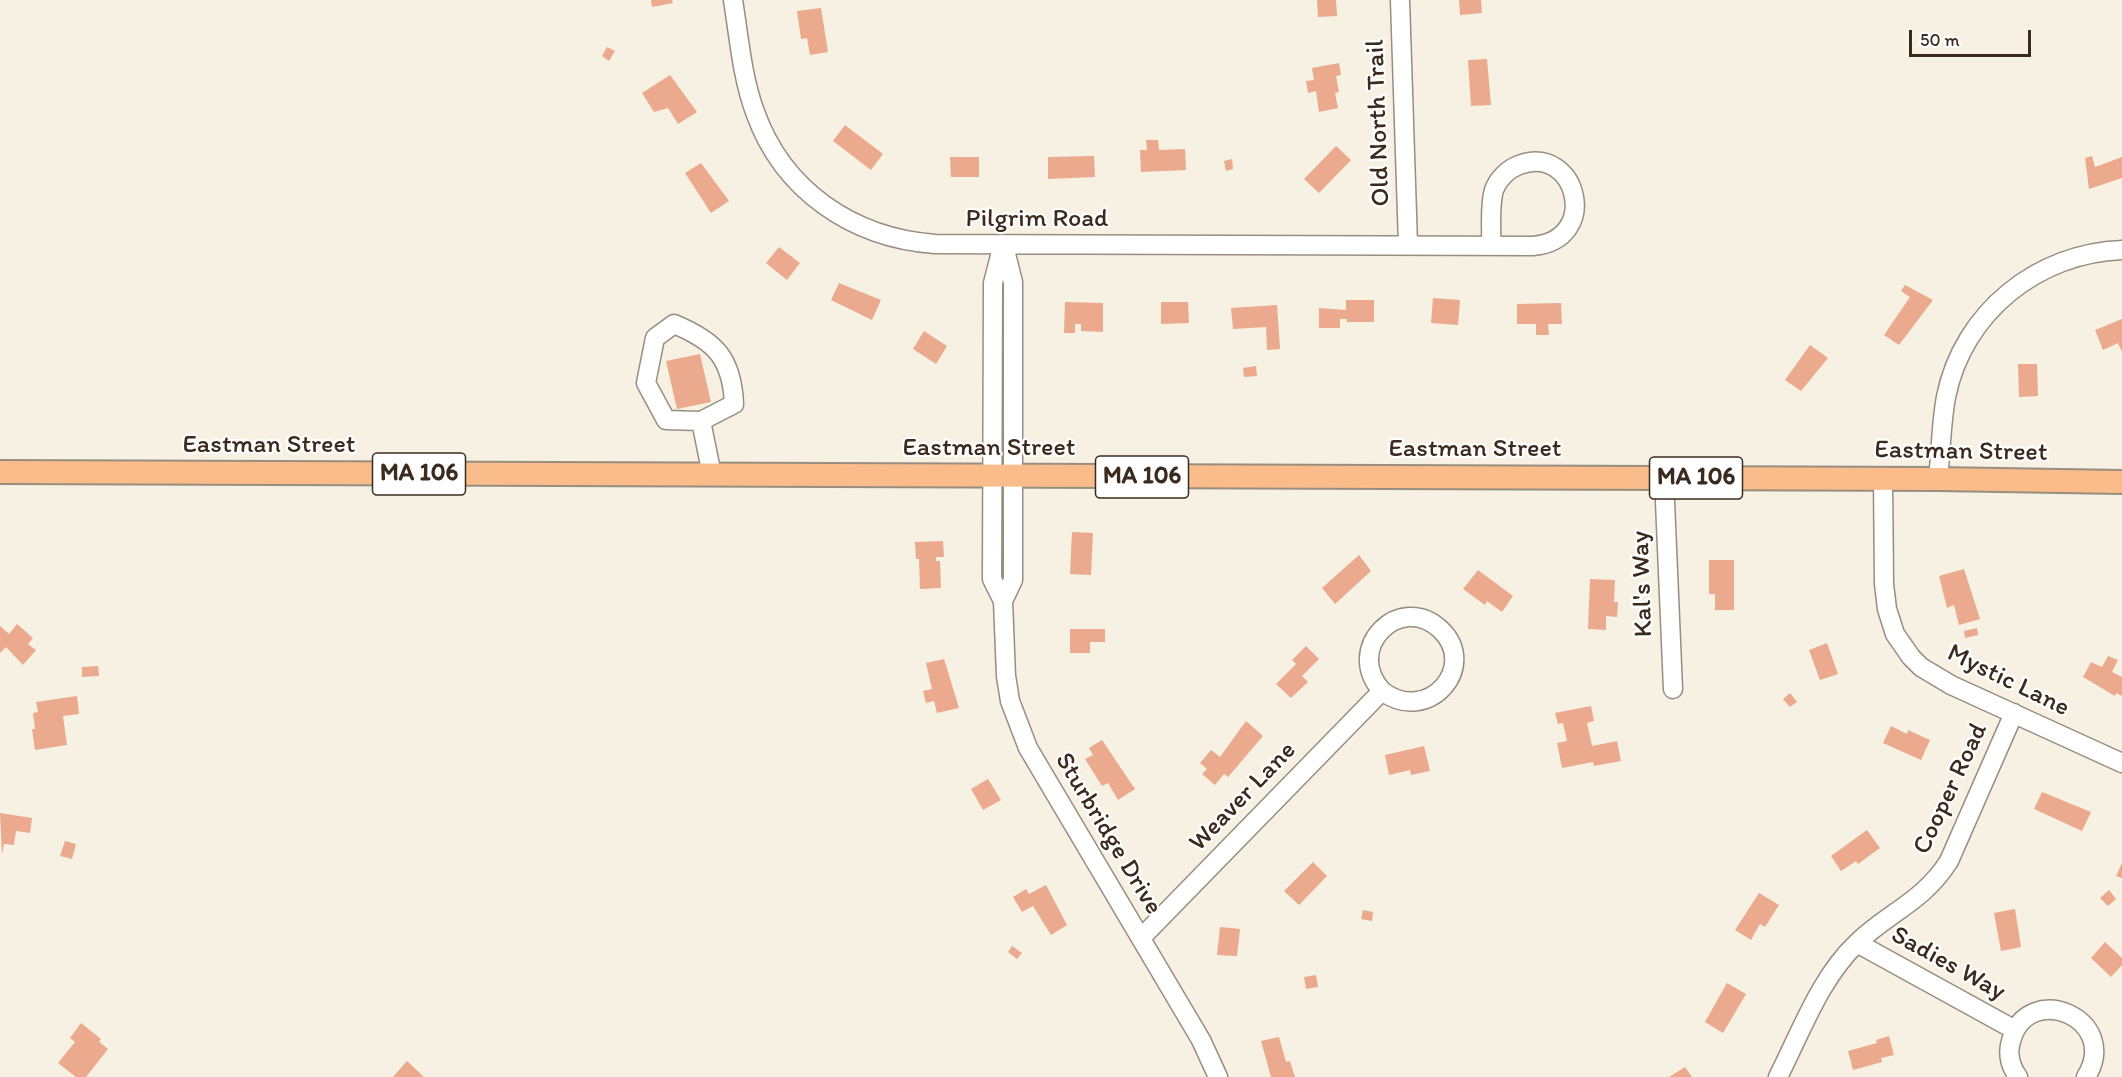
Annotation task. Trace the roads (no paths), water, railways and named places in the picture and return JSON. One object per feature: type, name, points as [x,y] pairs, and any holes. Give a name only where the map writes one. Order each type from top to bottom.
[{"type":"main road","name":"Eastman Street","points":[[0,472],[1938,479],[2122,482]]},
{"type":"street","name":"Pilgrim Road","points":[[733,0],[750,94],[757,118],[776,156],[808,194],[837,214],[884,236],[927,243],[1003,244],[1408,245],[1491,245],[1542,245],[1565,232],[1576,208],[1574,191],[1565,176],[1551,166],[1534,162],[1517,165],[1503,176],[1492,199],[1491,245]]},
{"type":"street","name":"Old North Trail","points":[[1400,0],[1408,245]]},
{"type":"street","name":"Sturbridge Drive","points":[[1003,244],[993,283],[1002,476],[992,579],[1003,601],[1006,676],[1019,727],[1028,748],[1201,1040],[1218,1077]]},
{"type":"street","points":[[1938,479],[1947,396],[1953,374],[1973,333],[1987,314],[2015,286],[2053,264],[2074,256],[2122,250]]},
{"type":"street","points":[[674,324],[697,334],[722,355],[733,379],[734,404],[701,420],[666,420],[646,383],[655,338],[674,324]]},
{"type":"street","points":[[701,420],[712,475]]},
{"type":"street","name":"Kal's Way","points":[[1665,478],[1673,689]]},
{"type":"street","name":"Mystic Lane","points":[[1883,479],[1884,584],[1887,609],[1895,634],[1911,657],[1927,671],[2122,763]]},
{"type":"street","points":[[1407,617],[1425,620],[1440,629],[1450,643],[1454,660],[1450,678],[1439,692],[1414,702],[1397,700],[1382,691],[1372,677],[1368,659],[1372,642],[1383,628],[1407,617]]},
{"type":"street","name":"Weaver Lane","points":[[1141,938],[1382,691]]},
{"type":"street","name":"Cooper Road","points":[[1778,1077],[1833,971],[1857,943],[1928,890],[1940,876],[1949,861],[2014,713]]},
{"type":"street","name":"Sadies Way","points":[[1857,943],[2015,1030]]},
{"type":"street","name":"Sadies Way","points":[[2018,1077],[2009,1055],[2015,1030],[2027,1018],[2042,1011],[2059,1010],[2075,1016],[2087,1028],[2094,1043],[2094,1060],[2086,1077]]}]
